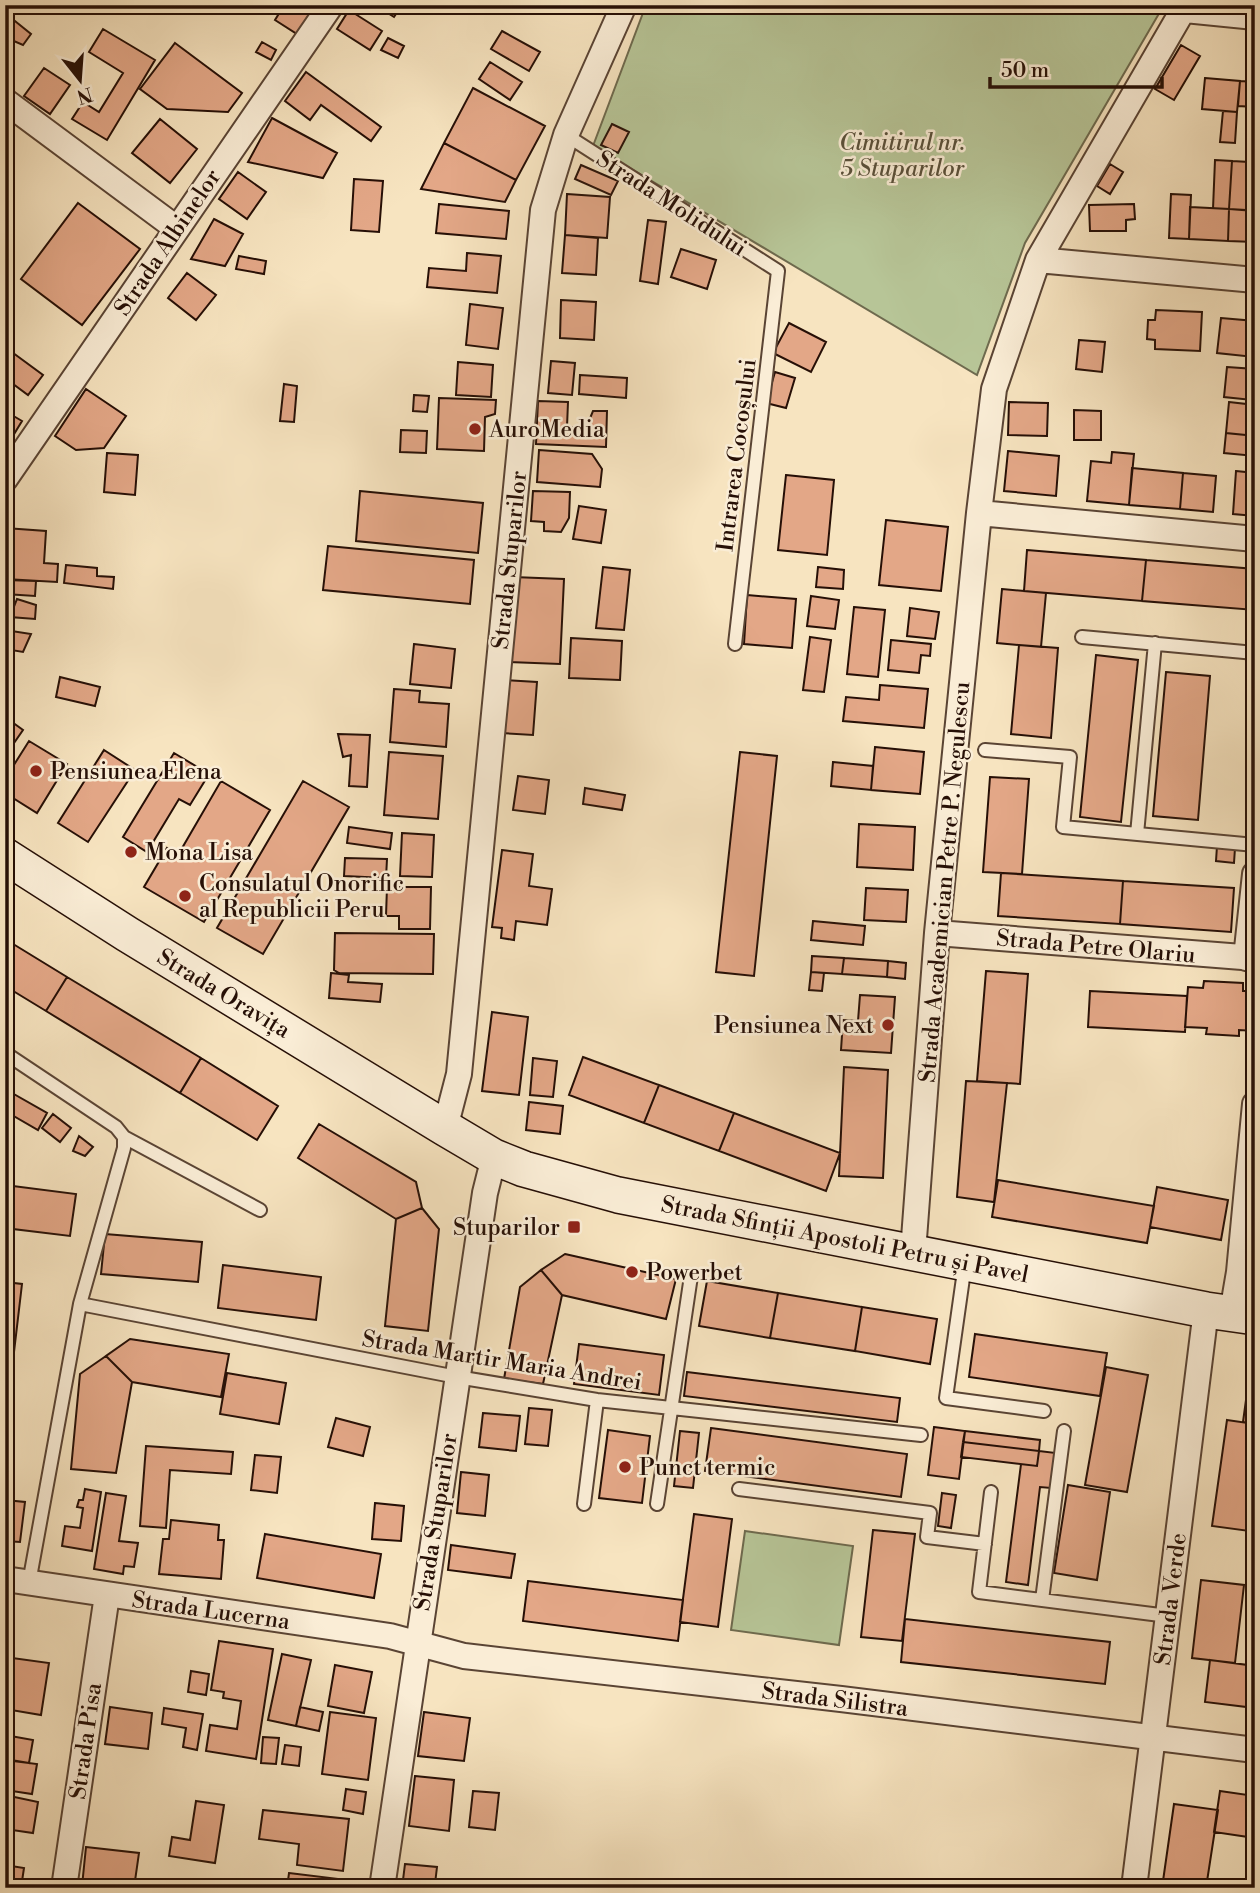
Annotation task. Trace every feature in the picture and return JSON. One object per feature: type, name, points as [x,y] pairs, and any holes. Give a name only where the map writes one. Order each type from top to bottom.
[{"type":"main road","name":"Strada Oravița","points":[[5,856],[127,934],[445,1128]]},
{"type":"main road","name":"Strada Sfinții Apostoli Petru și Pavel","points":[[445,1128],[494,1157],[547,1177],[618,1195],[1231,1313]]},
{"type":"street","name":"Strada Albinelor","points":[[5,479],[331,5]]},
{"type":"street","name":"Strada Stuparilor","points":[[445,1128],[458,1074],[543,210],[566,135],[624,5]]},
{"type":"street","points":[[1186,8],[1255,17]]},
{"type":"street","name":"Strada Academician Petre P. Negulescu","points":[[913,1252],[937,933],[994,389],[1038,260],[1186,8]]},
{"type":"street","points":[[5,101],[176,228]]},
{"type":"street","points":[[1038,260],[1255,280]]},
{"type":"street","points":[[979,513],[1255,540]]},
{"type":"street","points":[[1250,958],[1255,874]]},
{"type":"street","name":"Strada Petre Olariu","points":[[937,933],[1250,958]]},
{"type":"street","name":"Strada Verde","points":[[1135,1888],[1168,1616],[1239,1272],[1255,1104]]},
{"type":"street","name":"Strada Stuparilor","points":[[382,1888],[416,1644],[485,1193],[494,1157]]},
{"type":"street","name":"Strada Lucerna","points":[[17,1581],[390,1636],[416,1644]]},
{"type":"street","name":"Strada Pisa","points":[[64,1888],[107,1595]]},
{"type":"street","name":"Strada Silistra","points":[[416,1644],[464,1656],[1255,1750]]},
{"type":"lane","name":"Strada Molidului","points":[[566,135],[778,271]]},
{"type":"lane","name":"Intrarea Cocoșului","points":[[735,643],[778,271]]},
{"type":"lane","points":[[1082,636],[1255,653]]},
{"type":"lane","points":[[1137,834],[1155,643]]},
{"type":"lane","points":[[985,750],[1070,757],[1063,827],[1255,845]]},
{"type":"lane","points":[[5,1052],[116,1127],[124,1137],[260,1210]]},
{"type":"lane","points":[[17,1581],[80,1304],[124,1148],[124,1137]]},
{"type":"lane","points":[[965,1262],[946,1398],[1044,1411]]},
{"type":"lane","points":[[657,1504],[691,1276]]},
{"type":"lane","name":"Strada Martir Maria Andrei","points":[[80,1304],[457,1377],[597,1401],[921,1435]]},
{"type":"lane","points":[[584,1504],[597,1401]]},
{"type":"lane","points":[[1042,1600],[1064,1431]]},
{"type":"lane","points":[[739,1489],[930,1513],[927,1536],[985,1544]]},
{"type":"lane","points":[[991,1492],[979,1592],[1168,1616]]},
{"type":"green space","name":"Cimitirul nr. 5 Stuparilor","points":[[646,5],[1164,5],[1025,243],[977,375],[593,146]]},
{"type":"green space","points":[[745,1531],[853,1546],[839,1645],[731,1630]]},
{"type":"building","points":[[280,5],[315,5],[297,34],[275,20],[283,7]]},
{"type":"building","points":[[375,5],[402,5],[394,17]]},
{"type":"building","points":[[349,10],[382,31],[370,50],[337,29]]},
{"type":"building","points":[[5,13],[31,34],[23,45],[7,38],[5,41]]},
{"type":"building","points":[[103,29],[155,60],[107,140],[72,119],[83,102],[99,112],[123,73],[89,52]]},
{"type":"building","points":[[502,31],[540,52],[529,71],[491,49]]},
{"type":"building","points":[[388,38],[404,46],[398,58],[381,50]]},
{"type":"building","points":[[262,42],[276,50],[271,60],[256,52]]},
{"type":"building","points":[[175,43],[242,93],[228,112],[167,109],[140,89]]},
{"type":"building","points":[[1181,45],[1200,56],[1174,100],[1155,89]]},
{"type":"building","points":[[490,62],[522,82],[510,100],[479,79]]},
{"type":"building","points":[[44,68],[70,85],[50,114],[24,96]]},
{"type":"building","points":[[306,72],[381,127],[371,141],[321,105],[310,120],[285,101]]},
{"type":"building","points":[[1205,78],[1240,81],[1237,112],[1202,109]]},
{"type":"building","points":[[1240,81],[1255,82],[1255,107],[1238,106]]},
{"type":"building","points":[[473,88],[545,126],[516,180],[444,143]]},
{"type":"building","points":[[1223,111],[1237,112],[1235,143],[1220,142]]},
{"type":"building","points":[[272,118],[337,153],[323,178],[248,162]]},
{"type":"building","points":[[160,119],[197,149],[170,183],[132,153]]},
{"type":"building","points":[[612,124],[629,132],[618,153],[601,145]]},
{"type":"building","points":[[444,143],[516,180],[505,202],[421,189]]},
{"type":"building","points":[[1215,160],[1232,161],[1229,209],[1213,209]]},
{"type":"building","points":[[1232,161],[1249,162],[1246,210],[1229,209]]},
{"type":"building","points":[[1110,164],[1123,172],[1110,194],[1097,186]]},
{"type":"building","points":[[581,165],[618,181],[611,195],[575,179]]},
{"type":"building","points":[[238,172],[266,192],[247,219],[219,199]]},
{"type":"building","points":[[354,179],[383,181],[379,232],[351,230]]},
{"type":"building","points":[[567,194],[610,197],[607,238],[565,235]]},
{"type":"building","points":[[1171,194],[1191,195],[1189,239],[1169,238]]},
{"type":"building","points":[[78,203],[140,249],[82,325],[21,279]]},
{"type":"building","points":[[439,204],[509,211],[506,239],[436,233]]},
{"type":"building","points":[[1134,204],[1135,219],[1126,220],[1126,231],[1090,231],[1089,205]]},
{"type":"building","points":[[1190,207],[1229,209],[1228,241],[1189,239]]},
{"type":"building","points":[[1229,209],[1255,211],[1255,242],[1228,241]]},
{"type":"building","points":[[214,219],[243,234],[225,266],[191,259]]},
{"type":"building","points":[[648,220],[666,222],[658,284],[640,281]]},
{"type":"building","points":[[565,235],[598,238],[596,275],[562,273]]},
{"type":"building","points":[[681,249],[716,260],[707,289],[671,277]]},
{"type":"building","points":[[467,253],[501,256],[497,293],[427,287],[429,268],[466,271]]},
{"type":"building","points":[[239,256],[266,261],[264,274],[236,269]]},
{"type":"building","points":[[187,273],[216,295],[196,320],[168,298]]},
{"type":"building","points":[[561,300],[596,302],[594,340],[560,338]]},
{"type":"building","points":[[470,304],[503,308],[498,349],[466,345]]},
{"type":"building","points":[[1156,310],[1202,312],[1200,351],[1155,349],[1155,340],[1147,339],[1148,320],[1155,320]]},
{"type":"building","points":[[1221,318],[1255,321],[1254,357],[1217,353]]},
{"type":"building","points":[[789,323],[826,342],[811,372],[773,353]]},
{"type":"building","points":[[1079,340],[1105,342],[1102,372],[1076,369]]},
{"type":"building","points":[[5,347],[43,375],[28,395],[5,378]]},
{"type":"building","points":[[551,361],[575,363],[572,395],[548,393]]},
{"type":"building","points":[[458,362],[493,365],[491,397],[456,395]]},
{"type":"building","points":[[1227,367],[1255,369],[1252,400],[1224,397]]},
{"type":"building","points":[[775,372],[795,378],[786,408],[766,403]]},
{"type":"building","points":[[580,375],[627,378],[626,398],[579,394]]},
{"type":"building","points":[[284,384],[297,386],[294,422],[280,421]]},
{"type":"building","points":[[86,389],[126,416],[104,448],[76,450],[55,436]]},
{"type":"building","points":[[414,395],[429,396],[427,412],[413,411]]},
{"type":"building","points":[[439,398],[496,400],[495,414],[485,417],[484,451],[437,449]]},
{"type":"building","points":[[538,401],[568,402],[567,427],[586,428],[593,411],[607,411],[606,447],[536,444]]},
{"type":"building","points":[[1009,402],[1048,403],[1047,436],[1008,435]]},
{"type":"building","points":[[1229,402],[1255,405],[1255,436],[1226,433]]},
{"type":"building","points":[[1074,410],[1101,411],[1101,440],[1074,440]]},
{"type":"building","points":[[5,411],[22,421],[5,449]]},
{"type":"building","points":[[401,430],[427,431],[426,453],[400,452]]},
{"type":"building","points":[[1226,433],[1255,436],[1255,456],[1224,453]]},
{"type":"building","points":[[539,450],[592,454],[602,469],[600,487],[537,482]]},
{"type":"building","points":[[1008,451],[1059,456],[1056,496],[1004,491]]},
{"type":"building","points":[[1112,452],[1134,454],[1129,505],[1087,501],[1091,461],[1111,463]]},
{"type":"building","points":[[107,453],[138,455],[135,495],[104,492]]},
{"type":"building","points":[[1132,468],[1183,473],[1180,509],[1129,505]]},
{"type":"building","points":[[1236,471],[1255,473],[1255,516],[1233,514]]},
{"type":"building","points":[[1183,473],[1216,476],[1213,512],[1180,509]]},
{"type":"building","points":[[786,475],[834,480],[827,555],[778,550]]},
{"type":"building","points":[[360,491],[483,503],[478,553],[356,541]]},
{"type":"building","points":[[533,491],[570,492],[569,518],[561,532],[544,531],[544,522],[531,521]]},
{"type":"building","points":[[579,506],[606,510],[601,543],[573,539]]},
{"type":"building","points":[[886,520],[948,527],[941,591],[879,585]]},
{"type":"building","points":[[5,528],[46,531],[44,563],[58,564],[57,582],[5,579]]},
{"type":"building","points":[[328,546],[474,560],[470,604],[323,590]]},
{"type":"building","points":[[1027,550],[1146,560],[1142,601],[1024,591]]},
{"type":"building","points":[[1146,560],[1255,569],[1255,610],[1142,601]]},
{"type":"building","points":[[66,565],[97,568],[97,576],[114,577],[113,589],[64,583]]},
{"type":"building","points":[[603,567],[630,570],[624,630],[596,628]]},
{"type":"building","points":[[818,567],[844,570],[843,589],[816,587]]},
{"type":"building","points":[[513,577],[564,579],[560,664],[509,662]]},
{"type":"building","points":[[5,580],[36,581],[35,596],[5,594]]},
{"type":"building","points":[[1002,589],[1046,593],[1041,647],[997,643]]},
{"type":"building","points":[[747,595],[796,599],[792,648],[744,644]]},
{"type":"building","points":[[811,596],[839,600],[835,629],[807,626]]},
{"type":"building","points":[[17,599],[36,605],[35,619],[10,617]]},
{"type":"building","points":[[854,607],[885,610],[878,677],[847,674]]},
{"type":"building","points":[[910,608],[939,612],[935,639],[907,636]]},
{"type":"building","points":[[5,630],[31,634],[23,652],[5,649]]},
{"type":"building","points":[[810,637],[831,640],[824,692],[803,690]]},
{"type":"building","points":[[571,638],[622,641],[620,680],[569,678]]},
{"type":"building","points":[[891,640],[931,644],[930,656],[921,655],[919,673],[888,670]]},
{"type":"building","points":[[414,644],[455,649],[451,688],[410,684]]},
{"type":"building","points":[[1019,645],[1058,648],[1051,738],[1011,734]]},
{"type":"building","points":[[1096,655],[1138,660],[1121,822],[1080,817]]},
{"type":"building","points":[[1166,672],[1210,676],[1198,820],[1153,816]]},
{"type":"building","points":[[60,677],[100,687],[95,706],[56,697]]},
{"type":"building","points":[[505,680],[537,682],[533,735],[501,733]]},
{"type":"building","points":[[880,685],[928,689],[924,728],[843,721],[846,697],[879,700]]},
{"type":"building","points":[[394,689],[420,691],[419,702],[449,704],[446,747],[390,742]]},
{"type":"building","points":[[12,722],[23,730],[5,756],[5,732]]},
{"type":"building","points":[[338,734],[370,735],[367,787],[349,786],[351,755],[343,757]]},
{"type":"building","name":"Pensiunea Elena","points":[[29,741],[67,764],[37,813],[5,793],[5,779]]},
{"type":"building","points":[[875,747],[924,752],[920,794],[871,790]]},
{"type":"building","points":[[104,750],[135,770],[88,842],[58,823]]},
{"type":"building","points":[[389,752],[443,756],[438,819],[384,815]]},
{"type":"building","points":[[740,752],[777,756],[754,976],[716,972]]},
{"type":"building","points":[[174,753],[209,774],[190,805],[179,799],[147,852],[123,837]]},
{"type":"building","points":[[833,762],[873,766],[871,790],[831,786]]},
{"type":"building","points":[[518,776],[549,780],[545,814],[513,810]]},
{"type":"building","points":[[990,777],[1029,779],[1022,874],[983,872]]},
{"type":"building","points":[[221,781],[270,810],[204,922],[144,887],[167,848],[178,855]]},
{"type":"building","points":[[303,781],[349,807],[263,954],[217,928]]},
{"type":"building","points":[[585,788],[625,795],[622,810],[583,804]]},
{"type":"building","points":[[859,824],[915,827],[913,870],[857,867]]},
{"type":"building","points":[[349,827],[392,833],[390,849],[347,843]]},
{"type":"building","points":[[402,833],[434,835],[432,877],[400,876]]},
{"type":"building","points":[[1217,846],[1235,848],[1234,863],[1216,861]]},
{"type":"building","points":[[502,850],[533,854],[529,886],[552,889],[547,925],[516,921],[514,940],[501,938],[502,928],[492,927]]},
{"type":"building","points":[[345,858],[387,859],[386,878],[344,876]]},
{"type":"building","points":[[1001,873],[1123,881],[1120,924],[998,916]]},
{"type":"building","points":[[1123,881],[1234,888],[1231,932],[1120,924]]},
{"type":"building","points":[[387,887],[431,887],[430,929],[399,929],[399,916],[386,916]]},
{"type":"building","points":[[866,888],[908,890],[906,922],[864,920]]},
{"type":"building","points":[[813,921],[865,926],[863,945],[811,940]]},
{"type":"building","points":[[335,933],[434,934],[433,974],[339,973],[334,970]]},
{"type":"building","points":[[5,939],[67,977],[46,1011],[5,986]]},
{"type":"building","points":[[812,956],[844,958],[842,974],[811,972]]},
{"type":"building","points":[[844,958],[888,961],[887,977],[842,974]]},
{"type":"building","points":[[888,961],[906,963],[905,979],[887,977]]},
{"type":"building","points":[[986,971],[1028,974],[1020,1084],[977,1081]]},
{"type":"building","points":[[811,972],[824,973],[822,991],[809,990]]},
{"type":"building","points":[[331,973],[349,975],[348,982],[382,984],[380,1002],[329,998]]},
{"type":"building","points":[[67,977],[201,1058],[180,1093],[46,1011]]},
{"type":"building","points":[[1204,981],[1243,983],[1243,991],[1255,991],[1255,1031],[1239,1030],[1239,1036],[1206,1034],[1207,1028],[1185,1027],[1188,987],[1203,988]]},
{"type":"building","points":[[1090,991],[1187,996],[1185,1032],[1088,1027]]},
{"type":"building","points":[[860,995],[895,997],[891,1053],[841,1050],[843,1020],[858,1021]]},
{"type":"building","points":[[492,1012],[528,1017],[519,1095],[482,1091]]},
{"type":"building","points":[[583,1057],[659,1085],[644,1123],[569,1095]]},
{"type":"building","points":[[201,1058],[278,1106],[257,1140],[180,1093]]},
{"type":"building","points":[[533,1058],[557,1061],[553,1097],[530,1095]]},
{"type":"building","points":[[844,1067],[888,1070],[883,1178],[839,1176]]},
{"type":"building","points":[[966,1081],[1007,1083],[994,1202],[957,1197]]},
{"type":"building","points":[[659,1085],[734,1113],[719,1151],[644,1123]]},
{"type":"building","points":[[5,1089],[47,1113],[38,1130],[5,1111]]},
{"type":"building","points":[[529,1102],[563,1106],[560,1134],[526,1130]]},
{"type":"building","points":[[734,1113],[840,1153],[826,1191],[719,1151]]},
{"type":"building","points":[[53,1114],[71,1128],[60,1142],[42,1128]]},
{"type":"building","points":[[319,1124],[416,1182],[422,1208],[396,1219],[298,1158]]},
{"type":"building","points":[[79,1136],[93,1147],[85,1156],[73,1151]]},
{"type":"building","points":[[998,1180],[1154,1206],[1147,1243],[992,1217]]},
{"type":"building","points":[[5,1185],[76,1194],[70,1236],[5,1228]]},
{"type":"building","points":[[1157,1187],[1228,1200],[1221,1240],[1150,1227]]},
{"type":"building","points":[[422,1208],[439,1229],[428,1331],[385,1326],[396,1219]]},
{"type":"building","points":[[105,1234],[202,1242],[198,1282],[101,1274]]},
{"type":"building","points":[[565,1254],[676,1279],[666,1319],[562,1295],[541,1270]]},
{"type":"building","points":[[223,1265],[321,1277],[316,1320],[218,1308]]},
{"type":"building","points":[[541,1270],[562,1295],[543,1384],[504,1379],[520,1287]]},
{"type":"building","points":[[707,1281],[778,1293],[770,1338],[699,1326]]},
{"type":"building","points":[[5,1282],[22,1284],[12,1369],[5,1368]]},
{"type":"building","points":[[778,1293],[862,1307],[855,1351],[770,1338]]},
{"type":"building","points":[[862,1307],[937,1319],[930,1364],[855,1351]]},
{"type":"building","points":[[975,1334],[1107,1353],[1100,1396],[969,1377]]},
{"type":"building","points":[[130,1339],[229,1354],[221,1397],[132,1382],[106,1356]]},
{"type":"building","points":[[579,1344],[664,1355],[659,1395],[574,1384]]},
{"type":"building","points":[[106,1356],[132,1382],[116,1473],[71,1469],[80,1374]]},
{"type":"building","points":[[1106,1367],[1148,1375],[1127,1492],[1085,1485]]},
{"type":"building","points":[[5,1368],[12,1369],[5,1425]]},
{"type":"building","points":[[687,1372],[900,1398],[897,1422],[684,1396]]},
{"type":"building","points":[[227,1373],[286,1383],[279,1424],[220,1414]]},
{"type":"building","points":[[1249,1378],[1255,1379],[1255,1424],[1243,1422]]},
{"type":"building","points":[[529,1408],[552,1410],[548,1446],[525,1444]]},
{"type":"building","points":[[483,1413],[520,1416],[516,1451],[479,1447]]},
{"type":"building","points":[[336,1418],[370,1427],[363,1456],[328,1447]]},
{"type":"building","points":[[1227,1420],[1255,1424],[1255,1491],[1249,1531],[1212,1526]]},
{"type":"building","points":[[934,1427],[965,1431],[959,1479],[928,1475]]},
{"type":"building","points":[[711,1428],[907,1454],[901,1497],[705,1471]]},
{"type":"building","name":"Punct termic","points":[[608,1430],[650,1436],[642,1503],[599,1498]]},
{"type":"building","points":[[680,1431],[699,1433],[693,1488],[674,1486]]},
{"type":"building","points":[[965,1431],[1040,1440],[1039,1451],[963,1442]]},
{"type":"building","points":[[963,1442],[1039,1451],[1037,1466],[961,1457]]},
{"type":"building","points":[[146,1446],[233,1452],[231,1474],[170,1470],[166,1528],[140,1526]]},
{"type":"building","points":[[1039,1451],[1056,1453],[1051,1488],[1040,1487],[1028,1585],[1006,1582],[1021,1464],[1037,1466]]},
{"type":"building","points":[[255,1455],[281,1457],[277,1493],[251,1490]]},
{"type":"building","points":[[461,1472],[489,1475],[485,1516],[457,1513]]},
{"type":"building","points":[[1068,1485],[1110,1492],[1097,1580],[1054,1573]]},
{"type":"building","points":[[85,1489],[101,1492],[92,1551],[62,1546],[65,1526],[80,1528],[83,1508],[77,1507],[79,1500],[83,1500]]},
{"type":"building","points":[[106,1493],[126,1496],[119,1541],[138,1543],[134,1567],[124,1566],[123,1574],[94,1569]]},
{"type":"building","points":[[942,1493],[956,1495],[951,1528],[938,1526]]},
{"type":"building","points":[[5,1500],[25,1502],[20,1542],[5,1541]]},
{"type":"building","points":[[375,1503],[404,1506],[401,1541],[372,1539]]},
{"type":"building","points":[[694,1514],[732,1519],[718,1627],[680,1622]]},
{"type":"building","points":[[171,1520],[219,1525],[218,1540],[224,1540],[221,1579],[159,1574],[163,1539],[169,1539]]},
{"type":"building","points":[[873,1530],[915,1534],[902,1641],[861,1637]]},
{"type":"building","points":[[265,1534],[381,1554],[374,1598],[257,1578]]},
{"type":"building","points":[[451,1545],[515,1554],[511,1578],[448,1570]]},
{"type":"building","points":[[1201,1580],[1244,1585],[1235,1663],[1192,1658]]},
{"type":"building","points":[[528,1581],[683,1600],[678,1641],[523,1621]]},
{"type":"building","points":[[905,1619],[1110,1642],[1105,1684],[901,1662]]},
{"type":"building","points":[[219,1641],[273,1649],[256,1759],[206,1751],[210,1725],[237,1729],[241,1701],[223,1698],[224,1692],[211,1690]]},
{"type":"building","points":[[282,1654],[311,1660],[296,1726],[268,1720]]},
{"type":"building","points":[[5,1657],[49,1663],[41,1715],[5,1709]]},
{"type":"building","points":[[1210,1660],[1255,1666],[1255,1708],[1205,1702]]},
{"type":"building","points":[[335,1665],[372,1672],[364,1713],[328,1706]]},
{"type":"building","points":[[191,1671],[209,1674],[206,1695],[188,1692]]},
{"type":"building","points":[[110,1707],[152,1713],[148,1749],[105,1744]]},
{"type":"building","points":[[300,1707],[323,1712],[319,1731],[296,1726]]},
{"type":"building","points":[[164,1708],[203,1714],[197,1750],[183,1747],[186,1728],[162,1724]]},
{"type":"building","points":[[330,1712],[376,1718],[368,1780],[322,1774]]},
{"type":"building","points":[[424,1712],[470,1718],[464,1761],[418,1756]]},
{"type":"building","points":[[5,1735],[33,1740],[29,1763],[5,1759]]},
{"type":"building","points":[[263,1737],[279,1738],[276,1764],[261,1763]]},
{"type":"building","points":[[285,1745],[301,1747],[299,1766],[282,1764]]},
{"type":"building","points":[[5,1760],[37,1764],[32,1794],[5,1790]]},
{"type":"building","points":[[415,1776],[454,1780],[449,1831],[409,1826]]},
{"type":"building","points":[[346,1789],[366,1792],[363,1814],[343,1810]]},
{"type":"building","points":[[473,1791],[499,1793],[495,1830],[469,1827]]},
{"type":"building","points":[[1220,1791],[1255,1796],[1255,1838],[1214,1832]]},
{"type":"building","points":[[5,1795],[38,1802],[33,1833],[5,1829]]},
{"type":"building","points":[[196,1801],[224,1805],[215,1863],[169,1856],[172,1837],[190,1840]]},
{"type":"building","points":[[1174,1804],[1218,1810],[1206,1888],[1162,1888]]},
{"type":"building","points":[[263,1810],[349,1819],[343,1871],[297,1865],[299,1844],[259,1839]]},
{"type":"building","points":[[86,1847],[139,1853],[134,1888],[82,1886]]},
{"type":"building","points":[[405,1864],[437,1867],[435,1884],[475,1888],[402,1888]]},
{"type":"building","points":[[5,1865],[24,1868],[21,1888],[5,1888]]},
{"type":"building","points":[[289,1873],[339,1879],[338,1888],[287,1888]]},
{"type":"place","name":"AuroMedia","points":[[475,429]]},
{"type":"place","name":"Pensiunea Elena","points":[[36,771]]},
{"type":"place","name":"Mona Lisa","points":[[131,852]]},
{"type":"place","name":"Consulatul Onorific al Republicii Peru","points":[[185,896]]},
{"type":"place","name":"Pensiunea Next","points":[[888,1025]]},
{"type":"place","name":"Stuparilor","points":[[574,1227]]},
{"type":"place","name":"Powerbet","points":[[632,1272]]},
{"type":"place","name":"Punct termic","points":[[625,1467]]}]
